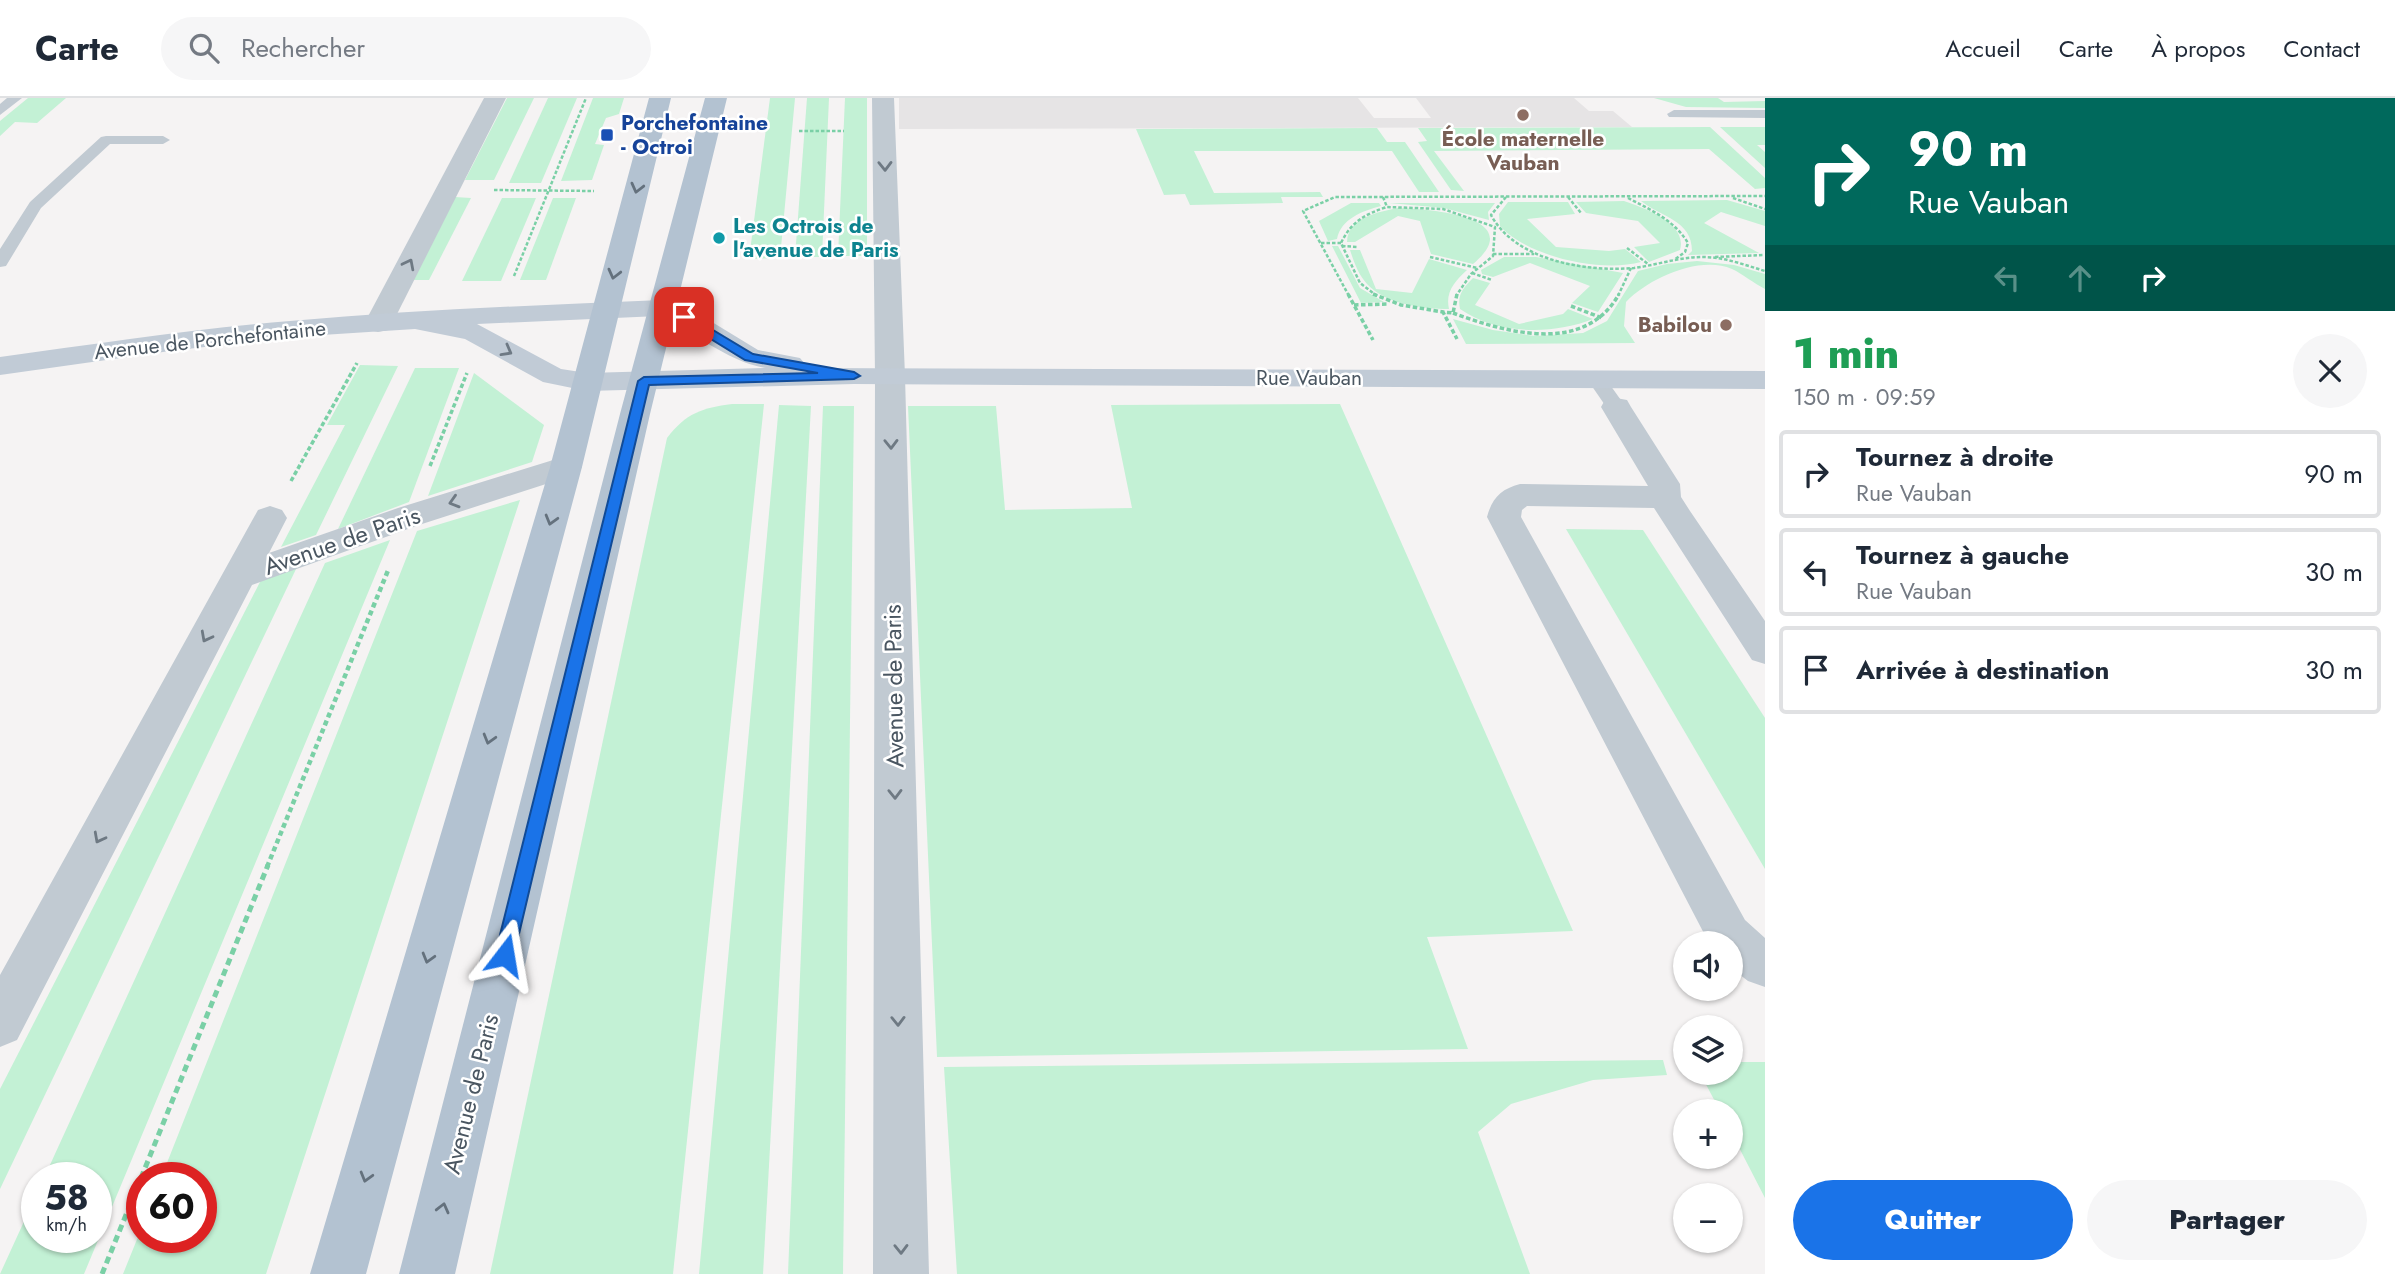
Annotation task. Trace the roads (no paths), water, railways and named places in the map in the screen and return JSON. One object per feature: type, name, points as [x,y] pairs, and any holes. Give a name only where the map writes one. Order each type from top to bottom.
[{"type":"main road","points":[[338,1274],[566,467],[660,98]]},
{"type":"main road","name":"Avenue de Paris","points":[[427,1274],[644,381],[716,98]]},
{"type":"main road","name":"Avenue de Porchefontaine","points":[[0,366],[170,342],[290,330],[479,316],[662,308]]},
{"type":"main road","name":"Rue Vauban","points":[[662,308],[684,317],[750,357],[872,376]]},
{"type":"main road","name":"Avenue de Porchefontaine","points":[[421,322],[473,332],[553,376],[587,383]]},
{"type":"main road","name":"Rue Vauban","points":[[587,383],[872,376],[1765,380]]},
{"type":"street","points":[[378,324],[495,98]]},
{"type":"street","name":"Avenue de Paris","points":[[883,98],[872,376],[901,1274]]},
{"type":"street","points":[[1616,407],[1664,484],[1665,498],[1765,650]]},
{"type":"street","name":"Avenue de Paris","points":[[238,577],[410,516],[566,467]]},
{"type":"street","points":[[1665,498],[1520,495],[1507,505],[1504,516],[1729,934],[1742,949],[1765,965]]},
{"type":"street","name":"Avenue de Paris","points":[[0,1023],[270,519]]},
{"type":"lane","points":[[0,111],[15,98]]},
{"type":"lane","points":[[1674,114],[1765,114]]},
{"type":"lane","points":[[0,262],[35,205],[106,140],[163,140]]},
{"type":"lane","points":[[1596,379],[1616,407]]},
{"type":"place","name":"École maternelle Vauban","points":[[1523,115]]},
{"type":"place","name":"Porchefontaine - Octroi","points":[[607,135]]},
{"type":"place","name":"Les Octrois de l'avenue de Paris","points":[[719,238]]},
{"type":"place","name":"Babilou","points":[[1726,325]]}]
